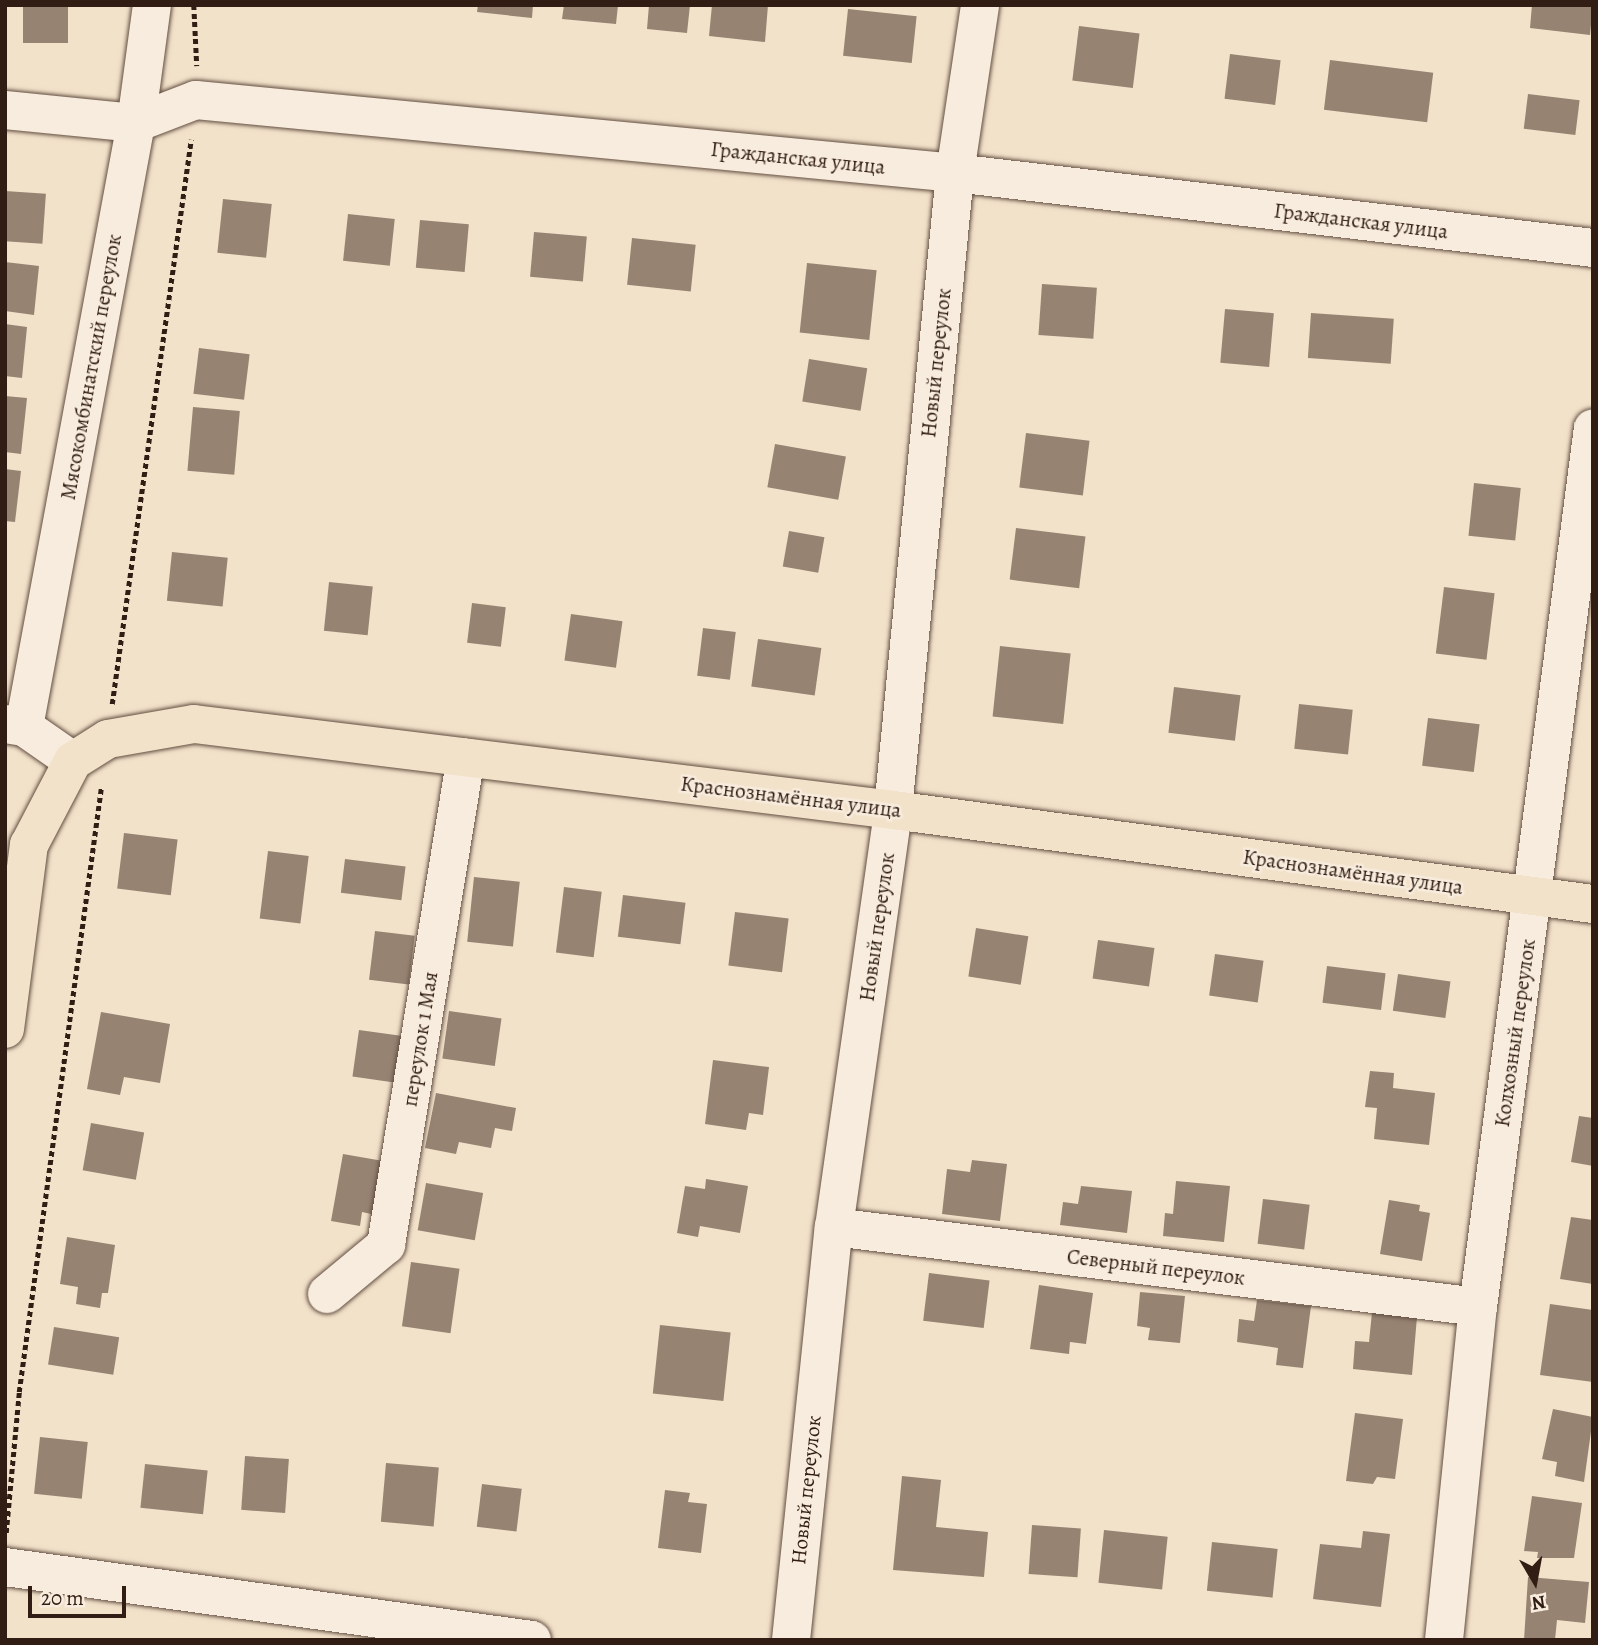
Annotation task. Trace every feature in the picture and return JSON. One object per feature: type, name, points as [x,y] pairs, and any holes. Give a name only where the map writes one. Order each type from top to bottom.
[{"type":"main road","name":"Краснознамённая улица","points":[[74,761],[108,738],[194,724],[893,810],[1593,904]]},
{"type":"main road","points":[[5,1029],[29,845],[74,761]]},
{"type":"street","name":"Мясокомбинатский переулок","points":[[15,725],[136,123],[152,5]]},
{"type":"street","name":"Новый переулок","points":[[791,1640],[834,1227],[893,810],[955,173],[980,5]]},
{"type":"street","name":"Гражданская улица","points":[[5,110],[136,123],[196,100],[955,173],[1593,248]]},
{"type":"street","name":"Колхозный переулок","points":[[1444,1640],[1478,1307],[1534,897],[1593,428]]},
{"type":"street","points":[[15,725],[74,761]]},
{"type":"street","name":"переулок 1 Мая","points":[[327,1294],[386,1245],[466,758]]},
{"type":"street","name":"Северный переулок","points":[[834,1227],[1478,1307]]},
{"type":"street","points":[[5,1567],[532,1640]]},
{"type":"building","points":[[23,5],[68,5],[68,43],[23,43]]},
{"type":"building","points":[[478,5],[533,5],[532,18],[477,12]]},
{"type":"building","points":[[564,5],[618,5],[616,24],[562,19]]},
{"type":"building","points":[[649,5],[690,5],[687,33],[647,29]]},
{"type":"building","points":[[712,5],[768,5],[765,42],[709,36]]},
{"type":"building","points":[[1532,5],[1593,5],[1590,35],[1530,28]]},
{"type":"building","points":[[848,9],[917,16],[912,63],[843,56]]},
{"type":"building","points":[[1079,26],[1140,33],[1133,88],[1072,81]]},
{"type":"building","points":[[1230,54],[1281,60],[1275,105],[1225,99]]},
{"type":"building","points":[[1330,60],[1433,73],[1427,122],[1324,110]]},
{"type":"building","points":[[1528,94],[1580,100],[1575,135],[1524,129]]},
{"type":"building","points":[[5,191],[46,194],[42,244],[5,241]]},
{"type":"building","points":[[223,199],[272,204],[266,258],[217,253]]},
{"type":"building","points":[[348,214],[395,219],[390,266],[343,261]]},
{"type":"building","points":[[420,220],[469,224],[465,272],[416,268]]},
{"type":"building","points":[[534,232],[587,237],[583,281],[530,277]]},
{"type":"building","points":[[632,238],[696,245],[691,291],[627,285]]},
{"type":"building","points":[[5,262],[39,266],[34,315],[5,311]]},
{"type":"building","points":[[807,263],[877,270],[869,340],[800,333]]},
{"type":"building","points":[[1042,284],[1097,288],[1093,339],[1038,335]]},
{"type":"building","points":[[1225,309],[1274,313],[1269,367],[1220,363]]},
{"type":"building","points":[[1311,313],[1394,319],[1391,364],[1308,358]]},
{"type":"building","points":[[5,324],[27,327],[22,378],[5,376]]},
{"type":"building","points":[[199,348],[250,354],[244,400],[193,394]]},
{"type":"building","points":[[809,359],[867,368],[861,411],[802,401]]},
{"type":"building","points":[[5,396],[27,398],[21,454],[5,452]]},
{"type":"building","points":[[193,407],[240,411],[234,475],[187,471]]},
{"type":"building","points":[[1026,433],[1090,441],[1083,495],[1019,488]]},
{"type":"building","points":[[775,444],[846,457],[838,500],[767,487]]},
{"type":"building","points":[[5,469],[21,471],[15,522],[5,521]]},
{"type":"building","points":[[1474,483],[1521,488],[1515,541],[1468,536]]},
{"type":"building","points":[[1016,528],[1085,537],[1079,588],[1010,580]]},
{"type":"building","points":[[789,531],[824,537],[818,573],[783,566]]},
{"type":"building","points":[[172,552],[228,558],[223,607],[167,601]]},
{"type":"building","points":[[329,582],[373,587],[368,635],[324,631]]},
{"type":"building","points":[[1444,587],[1495,593],[1486,660],[1436,654]]},
{"type":"building","points":[[472,603],[506,607],[501,647],[467,643]]},
{"type":"building","points":[[571,614],[622,621],[616,668],[564,661]]},
{"type":"building","points":[[703,628],[736,632],[730,680],[697,676]]},
{"type":"building","points":[[758,639],[821,648],[815,695],[751,687]]},
{"type":"building","points":[[1000,646],[1071,653],[1063,724],[993,717]]},
{"type":"building","points":[[1174,687],[1241,695],[1235,741],[1168,733]]},
{"type":"building","points":[[1299,704],[1353,710],[1348,754],[1294,749]]},
{"type":"building","points":[[1428,718],[1480,724],[1474,772],[1422,766]]},
{"type":"building","points":[[124,833],[178,840],[171,895],[117,889]]},
{"type":"building","points":[[268,851],[309,856],[300,923],[260,918]]},
{"type":"building","points":[[345,859],[406,866],[401,900],[341,893]]},
{"type":"building","points":[[474,877],[520,882],[513,946],[467,942]]},
{"type":"building","points":[[564,887],[602,892],[594,957],[556,953]]},
{"type":"building","points":[[623,895],[686,903],[680,944],[618,937]]},
{"type":"building","points":[[735,912],[789,919],[782,972],[728,966]]},
{"type":"building","points":[[976,928],[1028,936],[1021,985],[968,976]]},
{"type":"building","points":[[375,931],[415,936],[409,985],[369,980]]},
{"type":"building","points":[[1098,940],[1154,948],[1149,987],[1093,979]]},
{"type":"building","points":[[1215,954],[1264,961],[1258,1002],[1209,996]]},
{"type":"building","points":[[1327,966],[1386,973],[1381,1010],[1322,1003]]},
{"type":"building","points":[[1398,974],[1450,981],[1445,1018],[1393,1011]]},
{"type":"building","points":[[449,1011],[501,1018],[495,1066],[442,1059]]},
{"type":"building","points":[[101,1012],[170,1024],[160,1083],[124,1077],[120,1095],[87,1089]]},
{"type":"building","points":[[359,1030],[403,1036],[396,1083],[352,1077]]},
{"type":"building","points":[[713,1060],[769,1067],[763,1115],[749,1113],[746,1130],[705,1124]]},
{"type":"building","points":[[1370,1071],[1394,1073],[1393,1088],[1435,1093],[1429,1145],[1374,1139],[1377,1108],[1365,1107]]},
{"type":"building","points":[[436,1093],[516,1108],[512,1131],[495,1128],[491,1148],[459,1142],[456,1154],[425,1148]]},
{"type":"building","points":[[1579,1116],[1593,1118],[1593,1166],[1571,1162]]},
{"type":"building","points":[[91,1123],[144,1132],[136,1180],[83,1170]]},
{"type":"building","points":[[343,1154],[389,1162],[380,1216],[362,1212],[360,1226],[331,1221]]},
{"type":"building","points":[[972,1160],[1007,1164],[1000,1221],[942,1214],[947,1169],[970,1172]]},
{"type":"building","points":[[706,1179],[748,1186],[740,1233],[700,1226],[698,1237],[677,1233],[685,1186],[705,1189]]},
{"type":"building","points":[[1176,1181],[1230,1186],[1224,1242],[1163,1236],[1165,1213],[1173,1214]]},
{"type":"building","points":[[426,1183],[483,1193],[475,1240],[418,1230]]},
{"type":"building","points":[[1081,1186],[1132,1191],[1127,1233],[1060,1225],[1063,1202],[1078,1204]]},
{"type":"building","points":[[1263,1199],[1310,1205],[1304,1249],[1258,1244]]},
{"type":"building","points":[[1389,1200],[1420,1205],[1419,1211],[1430,1213],[1422,1261],[1380,1254]]},
{"type":"building","points":[[1571,1217],[1593,1220],[1593,1284],[1560,1279]]},
{"type":"building","points":[[67,1237],[115,1245],[108,1293],[102,1293],[100,1308],[76,1304],[78,1287],[60,1284]]},
{"type":"building","points":[[411,1262],[460,1269],[450,1333],[402,1326]]},
{"type":"building","points":[[929,1273],[990,1280],[984,1328],[923,1321]]},
{"type":"building","points":[[1039,1285],[1093,1293],[1086,1344],[1070,1342],[1069,1354],[1030,1349]]},
{"type":"building","points":[[1140,1292],[1185,1296],[1180,1343],[1148,1340],[1150,1328],[1137,1326]]},
{"type":"building","points":[[1257,1300],[1311,1306],[1303,1368],[1276,1365],[1278,1348],[1237,1342],[1239,1319],[1254,1321]]},
{"type":"building","points":[[1550,1304],[1593,1310],[1593,1382],[1540,1375]]},
{"type":"building","points":[[1372,1312],[1417,1317],[1412,1375],[1353,1369],[1355,1341],[1369,1342]]},
{"type":"building","points":[[660,1325],[731,1332],[723,1401],[653,1394]]},
{"type":"building","points":[[54,1327],[119,1337],[113,1375],[48,1365]]},
{"type":"building","points":[[1553,1409],[1593,1417],[1584,1482],[1555,1476],[1557,1462],[1542,1459]]},
{"type":"building","points":[[1355,1413],[1403,1419],[1395,1479],[1377,1477],[1373,1484],[1346,1481]]},
{"type":"building","points":[[40,1437],[88,1442],[82,1499],[34,1494]]},
{"type":"building","points":[[245,1456],[289,1459],[285,1513],[241,1510]]},
{"type":"building","points":[[386,1463],[439,1468],[434,1526],[381,1522]]},
{"type":"building","points":[[145,1464],[208,1471],[203,1514],[140,1508]]},
{"type":"building","points":[[902,1476],[941,1480],[936,1527],[988,1532],[984,1577],[893,1570]]},
{"type":"building","points":[[482,1484],[522,1489],[516,1532],[477,1527]]},
{"type":"building","points":[[665,1490],[690,1493],[688,1502],[707,1504],[701,1553],[658,1548]]},
{"type":"building","points":[[1532,1496],[1582,1503],[1574,1558],[1537,1558],[1538,1552],[1524,1551]]},
{"type":"building","points":[[1032,1525],[1081,1528],[1077,1577],[1029,1574]]},
{"type":"building","points":[[1104,1530],[1168,1537],[1162,1589],[1098,1583]]},
{"type":"building","points":[[1363,1531],[1390,1534],[1381,1607],[1313,1599],[1320,1544],[1361,1548]]},
{"type":"building","points":[[1212,1542],[1278,1549],[1273,1598],[1207,1591]]},
{"type":"building","points":[[1528,1577],[1589,1582],[1585,1623],[1557,1620],[1555,1640],[1524,1640]]}]
